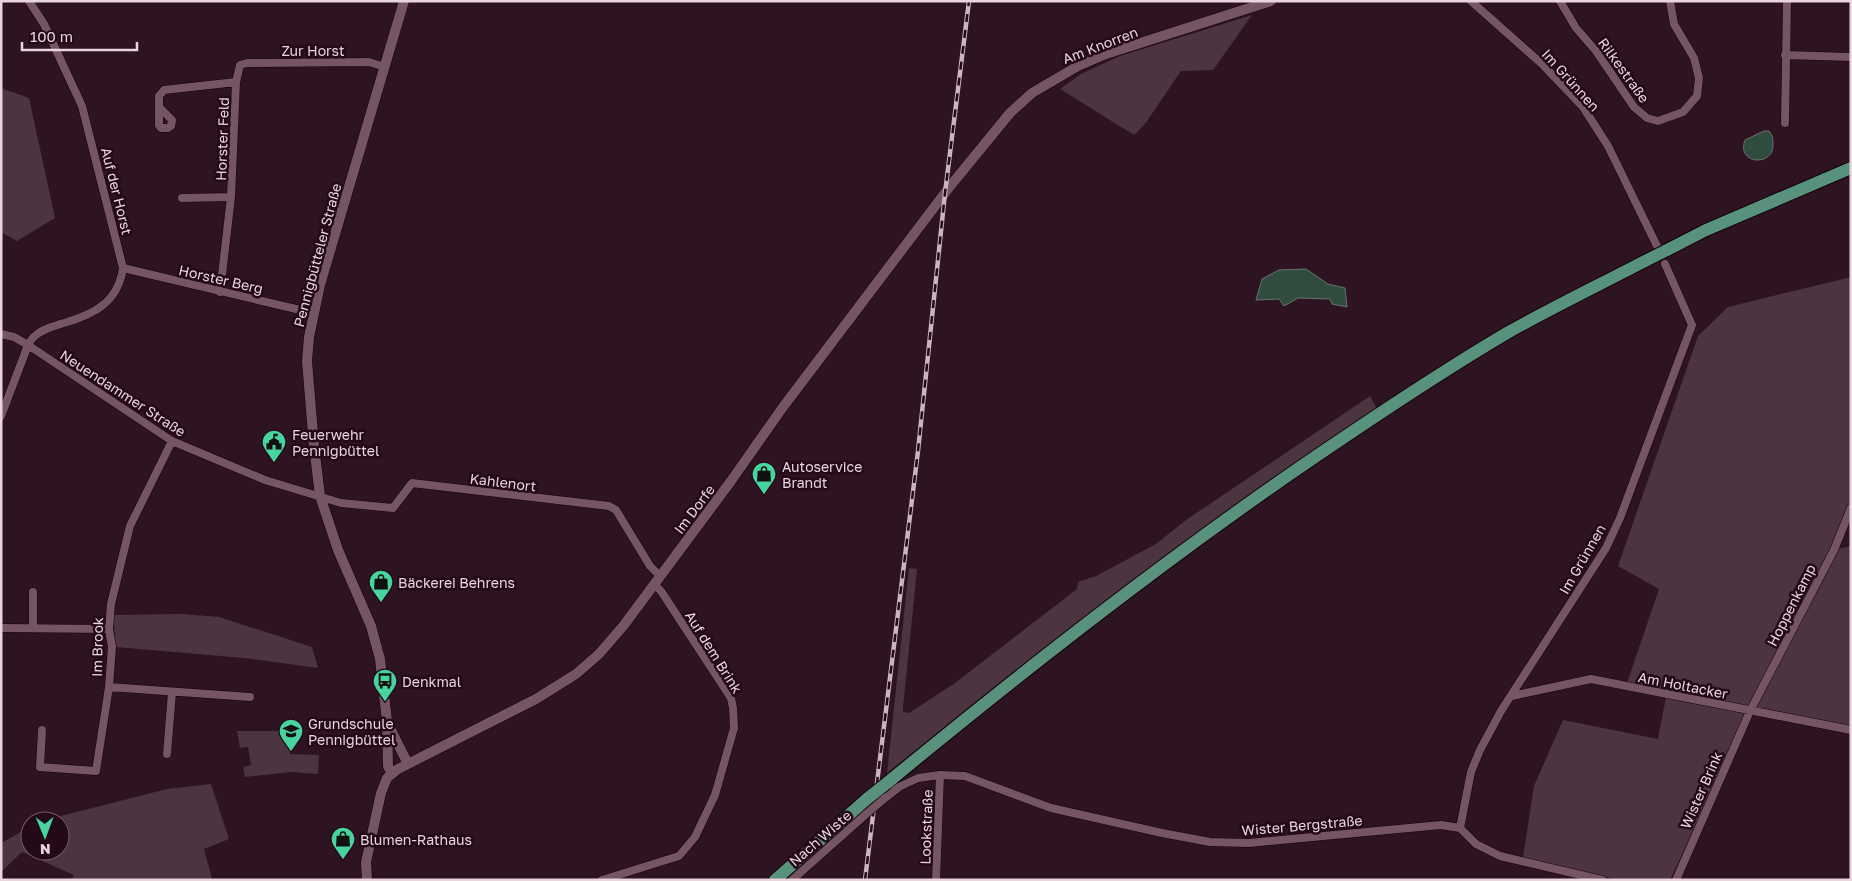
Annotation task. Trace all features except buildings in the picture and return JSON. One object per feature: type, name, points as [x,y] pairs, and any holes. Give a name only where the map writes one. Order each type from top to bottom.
[{"type":"main road","points":[[774,880],[868,798],[1003,687],[1151,574],[1345,436],[1508,333],[1706,230],[1851,168]]},
{"type":"street","name":"Auf der Horst","points":[[29,1],[44,24],[82,106],[123,268]]},
{"type":"street","name":"Pennigbütteler Straße","points":[[392,774],[388,766],[387,721],[380,659],[371,626],[338,550],[320,496],[314,446],[308,360],[313,313],[404,1]]},
{"type":"street","name":"Am Knorren","points":[[951,185],[1010,113],[1032,93],[1054,79],[1106,54],[1271,1]]},
{"type":"street","name":"Im Grünnen","points":[[1460,828],[1471,772],[1480,750],[1501,711],[1606,548],[1620,518],[1692,325],[1662,254],[1608,146],[1583,107],[1542,64],[1472,1]]},
{"type":"street","name":"Rilkestraße","points":[[1560,1],[1576,28],[1596,51],[1634,107],[1647,118],[1658,121],[1682,112],[1697,96],[1699,78],[1694,58],[1674,24],[1670,1]]},
{"type":"street","points":[[1784,123],[1787,1]]},
{"type":"street","points":[[1785,55],[1851,57]]},
{"type":"street","name":"Zur Horst","points":[[240,65],[247,62],[369,62],[385,67]]},
{"type":"street","name":"Horster Feld","points":[[220,292],[231,197],[236,82],[240,65]]},
{"type":"street","name":"Horster Feld","points":[[159,107],[159,96],[164,90],[236,82]]},
{"type":"street","name":"Im Dorfe","points":[[392,774],[536,699],[576,674],[599,654],[624,625],[731,482],[783,407],[951,185]]},
{"type":"street","name":"Horster Feld","points":[[182,198],[231,197]]},
{"type":"street","name":"Horster Berg","points":[[123,268],[313,313]]},
{"type":"street","points":[[1,416],[28,345],[35,335],[48,328],[79,319],[101,308],[114,295],[121,282],[123,268]]},
{"type":"street","name":"Neuendammer Straße","points":[[1,334],[14,337],[28,345],[172,441],[265,480],[320,496]]},
{"type":"street","name":"Im Brook","points":[[42,730],[40,766],[96,771],[109,687],[112,647],[109,628],[111,604],[130,526],[172,441]]},
{"type":"street","name":"Kahlenort","points":[[320,496],[341,503],[393,508],[412,483],[609,506],[616,510],[657,580]]},
{"type":"street","name":"Hoppenkamp","points":[[1750,711],[1834,550],[1851,508]]},
{"type":"street","name":"Auf dem Brink","points":[[602,880],[679,856],[695,837],[715,795],[734,728],[731,698],[661,591],[657,580]]},
{"type":"street","points":[[33,592],[33,629]]},
{"type":"street","points":[[1,628],[109,628]]},
{"type":"street","name":"Am Holtacker","points":[[1512,696],[1591,679],[1851,730]]},
{"type":"street","points":[[109,687],[250,697]]},
{"type":"street","points":[[167,754],[172,692]]},
{"type":"street","name":"Wister Brink","points":[[1676,880],[1750,711]]},
{"type":"street","name":"Pennigbütteler Straße","points":[[387,721],[408,764]]},
{"type":"street","points":[[367,880],[366,862],[381,793],[387,778],[392,774]]},
{"type":"street","name":"Wister Bergstraße","points":[[886,798],[899,787],[918,778],[940,775],[965,776],[1051,808],[1210,842],[1249,844],[1441,825],[1460,828]]},
{"type":"street","name":"Lookstraße","points":[[936,880],[940,775]]},
{"type":"street","name":"Nach Wiste","points":[[792,880],[811,861],[886,798]]},
{"type":"street","points":[[1460,828],[1476,844],[1500,856],[1602,880]]},
{"type":"shaded area","points":[[1252,15],[1213,70],[1181,71],[1145,124],[1134,135],[1060,89],[1081,74],[1120,56]]},
{"type":"shaded area","points":[[1,88],[29,98],[55,218],[17,241],[1,232]]},
{"type":"shaded area","points":[[1764,131],[1769,131],[1772,136],[1773,146],[1771,153],[1761,160],[1750,158],[1745,154],[1745,140]]},
{"type":"shaded area","points":[[1306,269],[1328,284],[1345,288],[1347,307],[1332,304],[1330,299],[1298,298],[1284,306],[1279,299],[1256,300],[1262,279],[1279,270]]},
{"type":"shaded area","points":[[1851,277],[1851,500],[1833,550],[1851,546],[1851,727],[1750,711],[1670,880],[1619,880],[1523,857],[1534,786],[1563,720],[1658,739],[1666,697],[1625,689],[1659,589],[1618,566],[1698,336],[1728,307]]},
{"type":"shaded area","points":[[1370,396],[1377,409],[1007,678],[887,773],[909,568],[917,569],[903,708],[903,712],[909,713],[955,683],[1077,589],[1078,582],[1096,576],[1156,544],[1186,520]]},
{"type":"shaded area","points":[[182,614],[219,617],[312,647],[318,668],[244,658],[116,647],[113,615]]},
{"type":"shaded area","points":[[237,731],[291,731],[290,754],[319,755],[318,774],[292,772],[245,777],[243,767],[251,765],[248,747],[240,748]]},
{"type":"shaded area","points":[[211,784],[229,839],[204,849],[211,880],[71,880],[74,875],[42,861],[70,861],[70,814],[167,789]]},
{"type":"shaded area","points":[[20,833],[20,854],[1,872],[1,843]]},
{"type":"railway","points":[[865,880],[918,451],[945,193],[969,1]]},
{"type":"place","name":"Feuerwehr Pennigbüttel","points":[[274,463]]},
{"type":"place","name":"Autoservice Brandt","points":[[764,495]]},
{"type":"place","name":"Bäckerei Behrens","points":[[381,603]]},
{"type":"place","name":"Denkmal","points":[[385,702]]},
{"type":"place","name":"Grundschule Pennigbüttel","points":[[291,752]]},
{"type":"place","name":"Blumen-Rathaus","points":[[343,860]]}]
